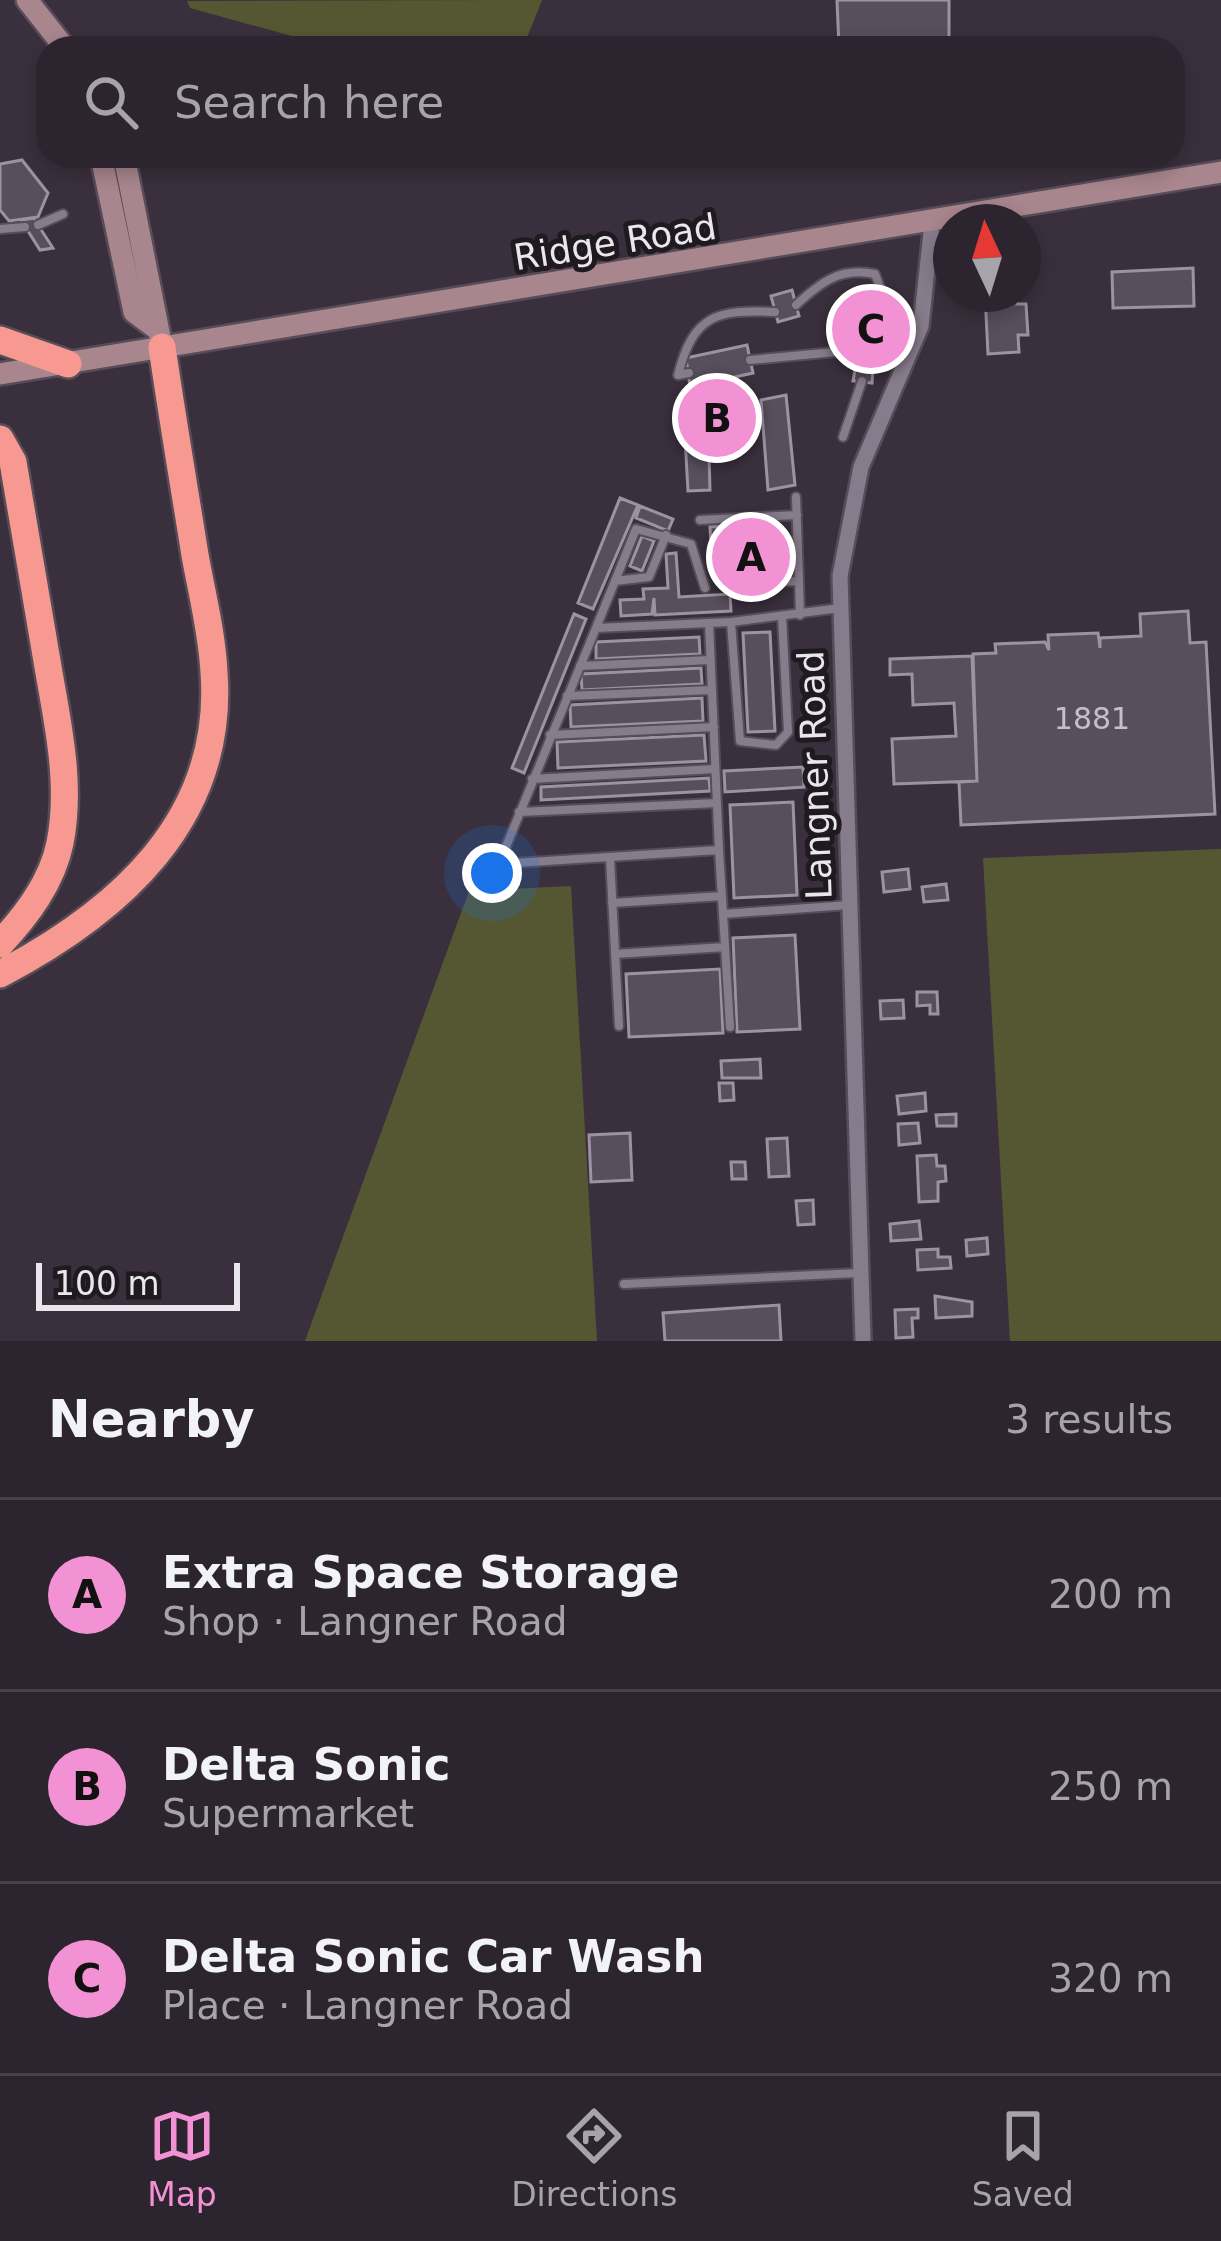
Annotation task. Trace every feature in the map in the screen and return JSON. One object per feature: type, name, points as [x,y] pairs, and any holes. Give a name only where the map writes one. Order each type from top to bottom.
[{"type":"highway","points":[[0,974],[50,948],[120,898],[166,844],[203,760],[215,675],[158,337]]},
{"type":"highway","points":[[0,340],[68,364]]},
{"type":"highway","points":[[0,440],[13,462],[63,753],[65,804],[59,847],[46,880],[28,914],[0,944]]},
{"type":"street","points":[[27,0],[55,36]]},
{"type":"street","points":[[104,168],[134,312],[158,337]]},
{"type":"street","points":[[127,168],[158,337]]},
{"type":"street","name":"Ridge Road","points":[[6,375],[68,364],[158,337],[540,288],[1221,172]]},
{"type":"street","name":"Langner Road","points":[[863,1341],[841,559],[851,500],[921,326],[932,223]]},
{"type":"lane","points":[[38,225],[63,214]]},
{"type":"lane","points":[[0,229],[25,227]]},
{"type":"lane","points":[[796,305],[828,277],[844,273],[875,274],[881,290]]},
{"type":"lane","points":[[689,373],[678,375],[685,348],[700,325],[742,310],[776,313]]},
{"type":"lane","points":[[751,360],[835,352]]},
{"type":"lane","points":[[843,437],[862,382]]},
{"type":"lane","points":[[796,496],[800,616]]},
{"type":"lane","points":[[700,520],[797,515]]},
{"type":"lane","points":[[705,588],[695,549],[637,530],[505,849],[514,863],[719,850]]},
{"type":"lane","points":[[615,580],[649,577],[666,536]]},
{"type":"lane","points":[[732,584],[799,580]]},
{"type":"lane","points":[[596,628],[731,622],[841,607]]},
{"type":"lane","points":[[731,622],[740,741],[776,745],[788,732],[782,617]]},
{"type":"lane","points":[[709,623],[730,1027]]},
{"type":"lane","points":[[580,666],[711,660]]},
{"type":"lane","points":[[567,696],[712,690]]},
{"type":"lane","points":[[550,735],[714,728]]},
{"type":"lane","points":[[532,779],[716,769]]},
{"type":"lane","points":[[519,812],[717,802]]},
{"type":"lane","points":[[610,859],[620,1026]]},
{"type":"lane","points":[[612,903],[722,896]]},
{"type":"lane","points":[[724,914],[849,905]]},
{"type":"lane","points":[[615,953],[725,947]]},
{"type":"lane","points":[[624,1284],[860,1273]]},
{"type":"green space","points":[[542,0],[528,36],[292,36],[190,8],[187,1]]},
{"type":"green space","points":[[1221,849],[1221,1341],[1010,1341],[983,858]]},
{"type":"green space","points":[[571,886],[597,1341],[305,1341],[469,891]]},
{"type":"building","points":[[837,0],[949,0],[949,36],[838,36]]},
{"type":"building","points":[[22,160],[48,193],[38,217],[9,221],[0,210],[0,164]]},
{"type":"building","points":[[34,218],[53,248],[40,250],[21,220]]},
{"type":"building","points":[[1193,268],[1194,306],[1113,308],[1112,272]]},
{"type":"building","points":[[876,289],[887,291],[885,304],[894,305],[888,355],[874,353],[872,383],[853,381],[856,365],[847,364],[855,299],[875,297]]},
{"type":"building","points":[[792,290],[799,316],[778,322],[771,296]]},
{"type":"building","points":[[986,312],[1027,312],[1028,335],[1018,335],[1019,352],[988,354]]},
{"type":"building","points":[[747,345],[753,373],[721,380],[724,454],[709,455],[710,490],[688,491],[683,402],[692,401],[686,358]]},
{"type":"building","points":[[786,395],[795,485],[768,490],[761,400]]},
{"type":"building","points":[[620,498],[638,505],[593,609],[578,603]]},
{"type":"building","points":[[640,506],[673,519],[668,531],[636,518]]},
{"type":"building","points":[[743,525],[751,541],[788,539],[790,572],[725,576],[712,563],[710,527]]},
{"type":"building","points":[[642,536],[654,541],[642,571],[630,566]]},
{"type":"building","points":[[676,553],[679,597],[730,594],[731,611],[655,615],[654,598],[652,614],[621,616],[620,600],[644,599],[643,589],[668,588],[666,554]]},
{"type":"building","points":[[1188,611],[1190,643],[1206,642],[1215,814],[961,825],[959,782],[977,781],[973,654],[996,653],[995,644],[1045,642],[1049,650],[1048,635],[1098,633],[1100,648],[1100,638],[1141,636],[1140,614]]},
{"type":"building","points":[[574,614],[586,619],[524,773],[512,768]]},
{"type":"building","points":[[770,632],[775,731],[748,732],[743,633]]},
{"type":"building","points":[[699,637],[700,654],[596,659],[596,642]]},
{"type":"building","points":[[972,656],[977,781],[894,784],[892,739],[956,736],[954,703],[913,705],[912,674],[890,675],[890,659]]},
{"type":"building","points":[[701,668],[702,684],[582,690],[581,674]]},
{"type":"building","points":[[702,698],[703,721],[571,727],[570,705]]},
{"type":"building","points":[[704,735],[706,761],[558,768],[557,742]]},
{"type":"building","points":[[803,767],[804,787],[725,792],[724,771]]},
{"type":"building","points":[[709,778],[710,791],[541,800],[541,787]]},
{"type":"building","points":[[793,802],[797,895],[734,898],[730,805]]},
{"type":"building","points":[[908,869],[910,889],[884,892],[882,872]]},
{"type":"building","points":[[946,884],[948,900],[924,902],[922,887]]},
{"type":"building","points":[[795,935],[800,1029],[737,1032],[733,938]]},
{"type":"building","points":[[720,969],[723,1033],[629,1037],[626,974]]},
{"type":"building","points":[[917,992],[937,992],[938,1014],[930,1014],[930,1005],[917,1006]]},
{"type":"building","points":[[903,1000],[904,1018],[881,1019],[880,1001]]},
{"type":"building","points":[[760,1059],[761,1078],[722,1078],[721,1061]]},
{"type":"building","points":[[719,1083],[733,1083],[734,1100],[720,1101]]},
{"type":"building","points":[[925,1093],[926,1111],[899,1114],[897,1096]]},
{"type":"building","points":[[956,1114],[956,1126],[937,1126],[936,1115]]},
{"type":"building","points":[[918,1123],[920,1143],[899,1145],[898,1124]]},
{"type":"building","points":[[630,1133],[632,1180],[591,1182],[589,1135]]},
{"type":"building","points":[[787,1138],[789,1176],[769,1177],[767,1139]]},
{"type":"building","points":[[936,1155],[937,1166],[945,1166],[946,1181],[938,1182],[938,1201],[919,1202],[917,1156]]},
{"type":"building","points":[[731,1162],[745,1162],[746,1179],[732,1179]]},
{"type":"building","points":[[813,1200],[814,1224],[798,1225],[796,1201]]},
{"type":"building","points":[[919,1221],[921,1239],[891,1241],[890,1224]]},
{"type":"building","points":[[987,1238],[988,1254],[967,1256],[966,1240]]},
{"type":"building","points":[[938,1249],[938,1257],[950,1257],[951,1268],[918,1270],[917,1250]]},
{"type":"building","points":[[935,1296],[972,1302],[972,1316],[936,1318]]},
{"type":"building","points":[[779,1305],[781,1341],[665,1341],[663,1313]]},
{"type":"building","points":[[918,1309],[918,1318],[912,1318],[913,1337],[896,1338],[895,1310]]},
{"type":"place","name":"Delta Sonic Car Wash","points":[[871,329]]},
{"type":"place","name":"Delta Sonic","points":[[717,418]]},
{"type":"place","name":"Extra Space Storage","points":[[751,557]]}]
